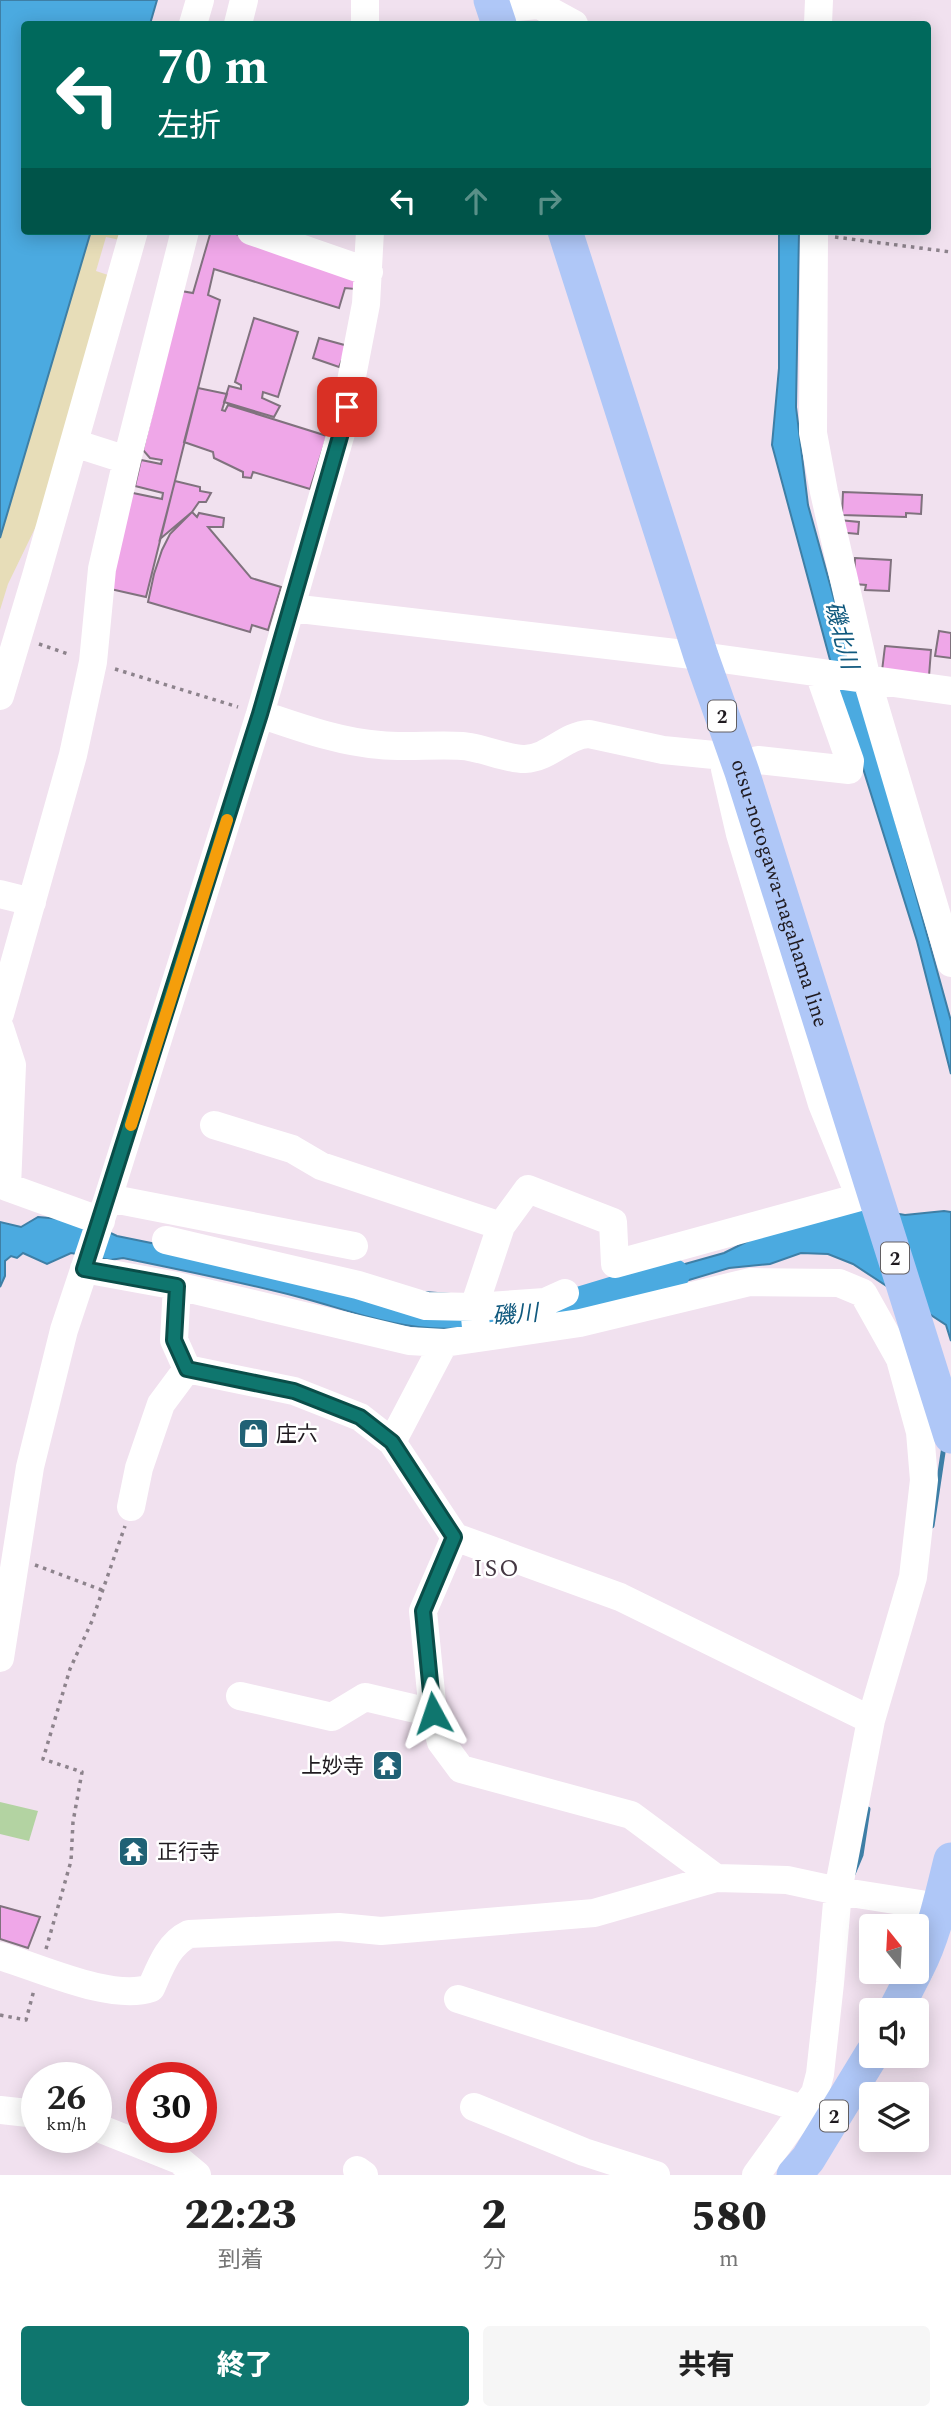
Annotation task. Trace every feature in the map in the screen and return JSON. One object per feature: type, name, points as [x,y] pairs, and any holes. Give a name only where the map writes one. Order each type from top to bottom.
[{"type":"main road","name":"otsu-notogawa-nagahama line","points":[[566,235],[878,1202],[912,1314],[913,1355],[951,1436]]},
{"type":"main road","points":[[929,1934],[951,1860]]},
{"type":"main road","name":"2","points":[[794,2175],[808,2159],[863,2068]]},
{"type":"street","points":[[194,21],[200,0]]},
{"type":"street","points":[[239,21],[244,0]]},
{"type":"street","points":[[365,0],[365,21]]},
{"type":"street","points":[[818,21],[819,0]]},
{"type":"street","points":[[495,11],[539,5],[568,21]]},
{"type":"street","points":[[0,696],[133,235]]},
{"type":"street","points":[[1,1002],[73,755],[93,662],[103,569],[127,460],[184,235]]},
{"type":"street","points":[[263,235],[369,272]]},
{"type":"street","points":[[0,1658],[30,1467],[64,1330],[260,714],[341,433],[366,304],[370,235]]},
{"type":"street","points":[[814,235],[813,433],[824,492],[863,680],[951,963]]},
{"type":"street","points":[[74,443],[127,460]]},
{"type":"street","points":[[291,608],[701,656],[951,691]]},
{"type":"street","points":[[260,714],[335,738],[378,745],[482,748],[524,759],[550,753],[576,734],[589,734],[735,764],[849,770],[850,761],[822,674]]},
{"type":"street","points":[[476,1322],[501,1226],[528,1189],[613,1222],[615,1265],[860,1197],[818,1092],[740,834],[735,764]]},
{"type":"street","points":[[0,894],[32,902]]},
{"type":"street","points":[[0,1028],[12,1065],[7,1187],[102,1217],[354,1246]]},
{"type":"street","points":[[214,1125],[292,1149],[321,1166],[501,1226]]},
{"type":"street","points":[[166,1240],[358,1285],[476,1322],[580,1323],[750,1282],[839,1283],[863,1293],[913,1355],[924,1480],[919,1536],[912,1577],[871,1720],[838,1891],[820,2074],[815,2093],[756,2175]]},
{"type":"street","points":[[84,1269],[177,1286],[409,1341],[444,1343]]},
{"type":"street","points":[[177,1286],[174,1340],[187,1369]]},
{"type":"street","points":[[392,1442],[444,1343],[476,1322],[565,1293]]},
{"type":"street","points":[[187,1369],[294,1391],[360,1417],[392,1442],[454,1537],[620,1597],[871,1720]]},
{"type":"street","points":[[131,1507],[139,1468],[160,1404],[187,1369]]},
{"type":"street","points":[[454,1537],[423,1611],[433,1713],[440,1742],[461,1769],[631,1815],[716,1878]]},
{"type":"street","points":[[240,1696],[332,1717],[365,1697],[433,1713]]},
{"type":"street","points":[[0,1956],[61,1977],[121,1993],[138,1993],[151,1989],[172,1947],[179,1939],[189,1934],[339,1927],[381,1931],[594,1913],[716,1878],[787,1880],[935,1911]]},
{"type":"street","points":[[458,1999],[803,2109]]},
{"type":"street","points":[[474,2107],[583,2152],[656,2175]]},
{"type":"street","points":[[0,2110],[21,2112]]},
{"type":"street","points":[[112,2133],[179,2160],[197,2175]]},
{"type":"path","points":[[828,235],[951,252]]},
{"type":"path","points":[[17,637],[260,714]]},
{"type":"path","points":[[0,2015],[26,2020],[71,1861],[73,1822],[82,1772],[43,1759],[70,1668],[92,1621],[131,1507]]},
{"type":"path","points":[[15,1558],[102,1590]]},
{"type":"green space","points":[[0,1802],[38,1811],[29,1841],[0,1834]]},
{"type":"sand","points":[[90,235],[121,235],[120,240],[106,237],[96,271],[108,275],[40,518],[8,584],[0,610],[0,538]]},
{"type":"water","points":[[0,0],[157,0],[151,21],[21,21],[21,235],[90,235],[0,538]]},
{"type":"water","name":"磯北川","points":[[779,235],[799,235],[796,407],[808,505],[951,1021],[951,1074],[917,941],[836,682],[772,445],[779,368]]},
{"type":"water","points":[[859,1207],[905,1215],[951,1212],[951,1341],[946,1325],[853,1264],[828,1254],[801,1253],[770,1264],[729,1268],[649,1292],[648,1288],[631,1293],[628,1280],[724,1253],[760,1235]]},
{"type":"water","points":[[38,1217],[85,1221],[117,1236],[210,1255],[332,1285],[555,1302],[598,1289],[601,1303],[516,1323],[471,1328],[429,1328],[380,1320],[255,1286],[123,1258],[110,1260],[71,1253],[47,1264],[23,1253],[17,1258],[11,1256],[5,1261],[5,1276],[0,1287],[0,1222],[21,1227]]},
{"type":"building","points":[[210,235],[239,235],[358,275],[355,289],[345,288],[339,308],[214,269],[208,295],[220,300],[146,597],[106,588],[128,492],[162,499],[163,493],[135,486],[141,460],[161,464],[162,460],[150,458],[143,450],[181,291],[193,293]]},
{"type":"building","points":[[254,318],[298,332],[278,397],[263,392],[262,398],[280,406],[274,417],[224,402],[229,386],[241,389],[241,385],[235,382]]},
{"type":"building","points":[[319,338],[348,346],[339,367],[313,358]]},
{"type":"building","points":[[198,388],[227,394],[222,410],[225,411],[228,405],[327,436],[310,489],[253,472],[251,478],[243,477],[243,472],[214,458],[213,452],[184,442]]},
{"type":"building","points":[[175,481],[200,487],[200,491],[211,493],[206,502],[199,502],[192,512],[160,539]]},
{"type":"building","points":[[843,492],[922,495],[921,514],[906,513],[906,517],[842,515]]},
{"type":"building","points":[[192,512],[197,517],[199,513],[224,518],[223,527],[208,527],[251,578],[281,587],[268,630],[252,625],[250,632],[148,602],[162,550],[170,534]]},
{"type":"building","points":[[839,520],[859,522],[858,534],[838,532]]},
{"type":"building","points":[[855,558],[891,560],[889,591],[865,590],[866,585],[854,584]]},
{"type":"building","points":[[939,631],[951,633],[951,658],[935,656]]},
{"type":"building","points":[[885,646],[931,650],[929,676],[882,671]]},
{"type":"building","points":[[0,1906],[40,1917],[28,1948],[0,1939]]},
{"type":"waterway","name":"磯川","points":[[557,1310],[673,1275]]},
{"type":"waterway","points":[[932,1526],[944,1446]]},
{"type":"waterway","points":[[853,1874],[861,1855],[868,1809]]},
{"type":"slow traffic","points":[[131,1125],[227,820]]},
{"type":"place","name":"庄六","points":[[253,1434]]},
{"type":"place","name":"上妙寺","points":[[387,1766]]},
{"type":"place","name":"正行寺","points":[[134,1852]]},
{"type":"district","name":"ISO","points":[[497,1568]]},
{"type":"route","points":[[347,407],[260,714],[84,1269],[177,1286],[174,1340],[187,1369],[294,1391],[360,1417],[392,1442],[454,1537],[423,1611],[433,1713]]}]
